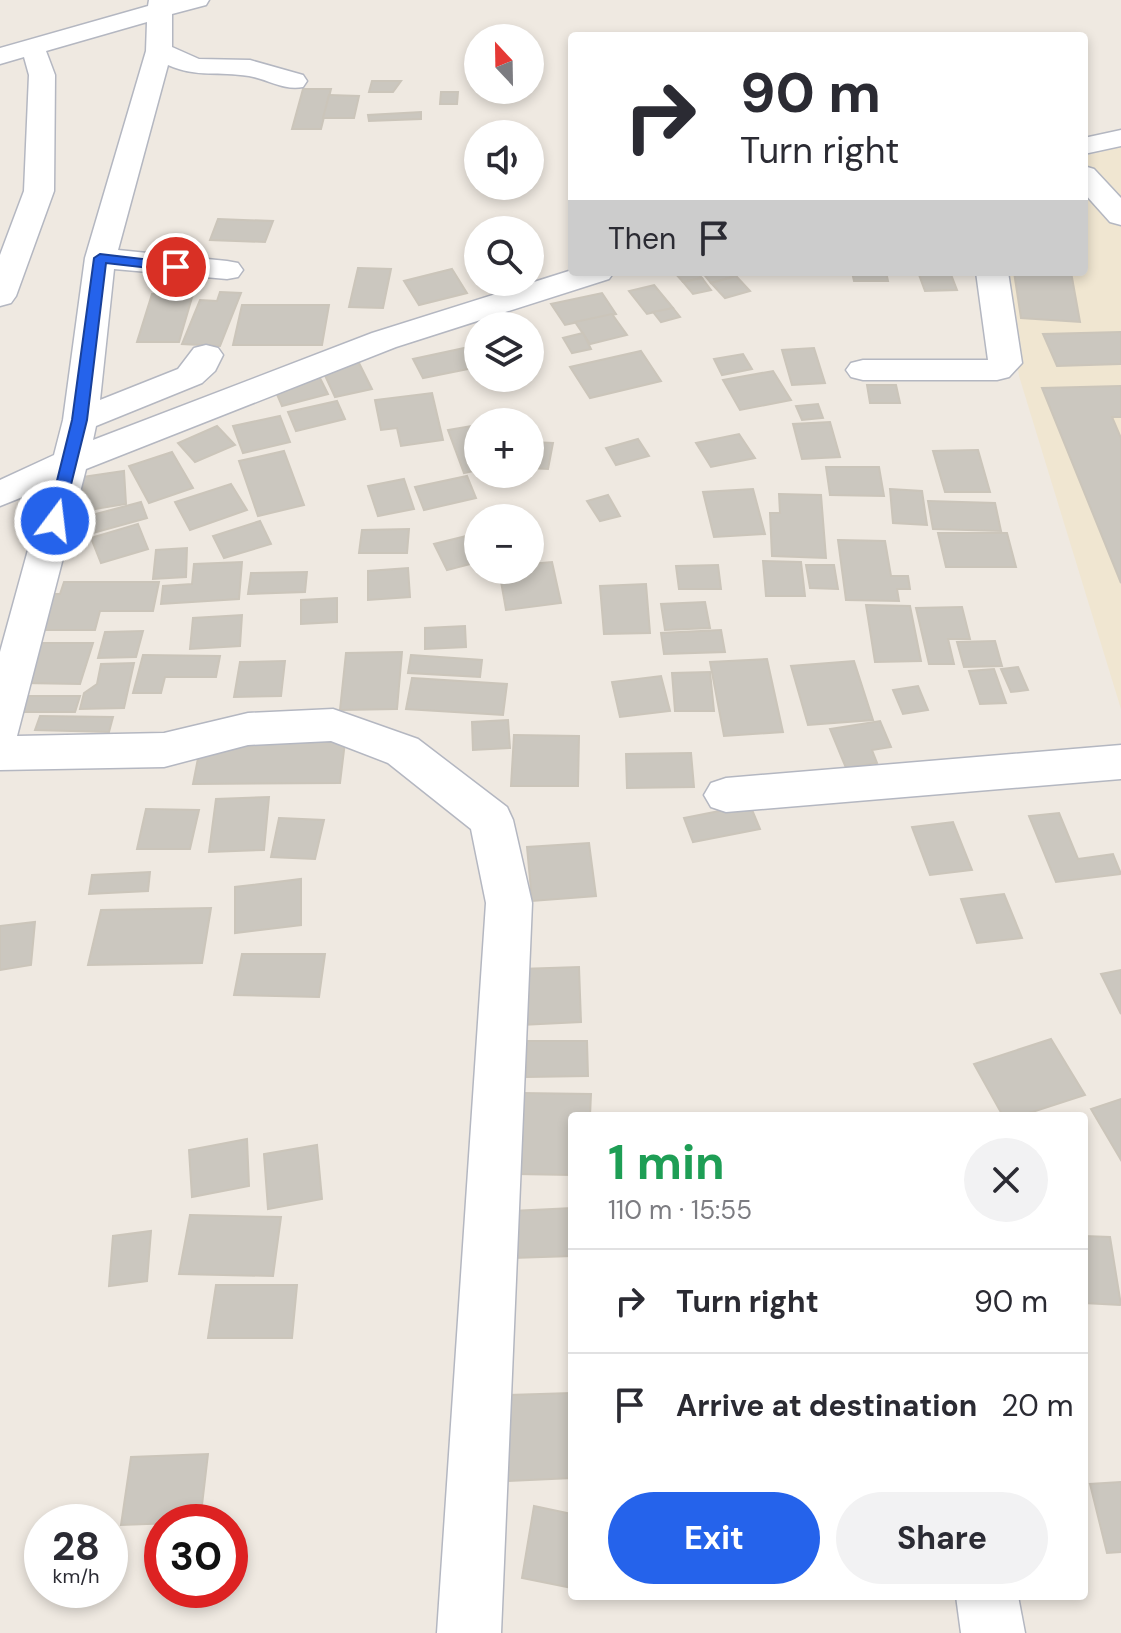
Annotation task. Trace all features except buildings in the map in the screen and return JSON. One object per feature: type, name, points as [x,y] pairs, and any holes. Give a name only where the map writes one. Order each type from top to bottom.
[{"type":"street","points":[[0,56],[160,5],[197,0]]},
{"type":"street","points":[[0,728],[80,420],[100,258],[159,51],[160,5]]},
{"type":"street","points":[[159,51],[195,67],[250,68],[294,81]]},
{"type":"street","points":[[0,296],[39,191],[42,75],[37,56]]},
{"type":"street","points":[[1088,145],[1121,138]]},
{"type":"street","points":[[1088,179],[1121,216]]},
{"type":"street","points":[[100,258],[227,270]]},
{"type":"street","points":[[0,494],[70,462],[384,340],[585,276]]},
{"type":"street","points":[[863,370],[1002,368],[1005,363],[993,276]]},
{"type":"street","points":[[80,420],[190,376],[203,364],[206,355]]},
{"type":"street","points":[[0,753],[164,750],[248,729],[333,725],[403,751],[491,820],[509,903],[469,1633]]},
{"type":"street","points":[[726,795],[1121,762]]},
{"type":"street","points":[[988,1600],[993,1633]]},
{"type":"shaded area","points":[[1121,147],[1121,709],[1019,376],[1006,276],[1088,276],[1088,155]]},
{"type":"route","points":[[55,521],[80,420],[100,258],[176,267]]}]
